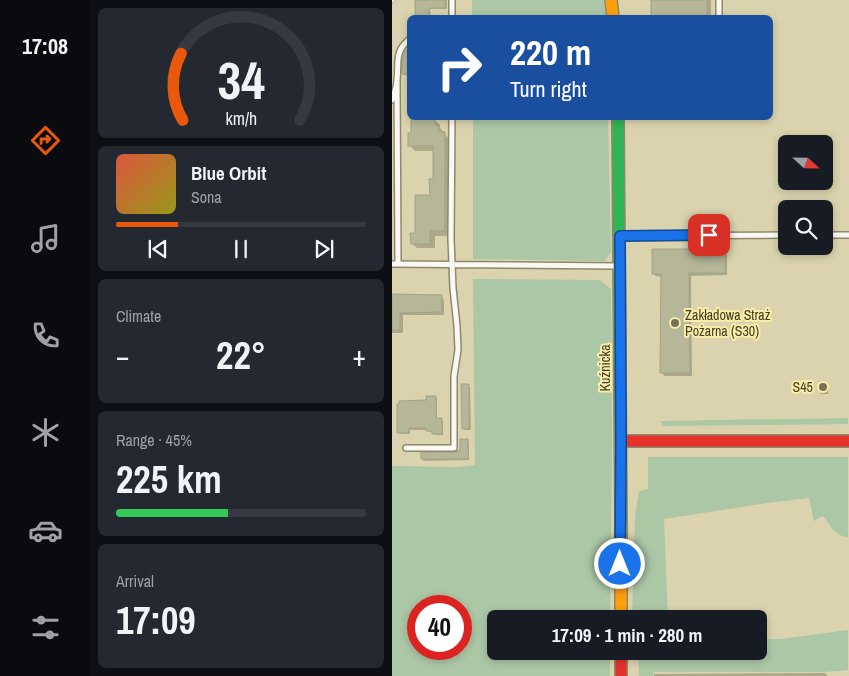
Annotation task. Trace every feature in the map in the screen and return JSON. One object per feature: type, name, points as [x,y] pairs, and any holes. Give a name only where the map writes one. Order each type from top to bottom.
[{"type":"street","points":[[611,0],[614,15]]},
{"type":"street","name":"Kuźnicka","points":[[618,120],[621,610]]},
{"type":"street","points":[[621,441],[848,441]]},
{"type":"street","points":[[621,660],[621,676]]},
{"type":"lane","points":[[452,0],[452,15]]},
{"type":"lane","points":[[720,0],[720,15]]},
{"type":"lane","points":[[407,42],[400,50],[397,63],[395,264],[620,266]]},
{"type":"lane","points":[[392,100],[397,81]]},
{"type":"lane","points":[[406,448],[454,448],[454,376],[458,350],[452,288],[452,120]]},
{"type":"lane","points":[[620,236],[778,235]]},
{"type":"lane","points":[[833,235],[848,235]]},
{"type":"green space","points":[[472,0],[604,0],[606,15],[472,15]]},
{"type":"green space","points":[[473,120],[608,120],[611,252],[605,261],[473,259]]},
{"type":"green space","points":[[473,279],[600,280],[611,289],[610,610],[487,610],[487,660],[610,660],[610,676],[392,676],[392,466],[455,467],[475,465]]},
{"type":"green space","points":[[848,418],[848,424],[663,426],[661,421]]},
{"type":"green space","points":[[648,457],[848,457],[848,537],[837,533],[823,516],[814,521],[809,498],[664,519],[668,610],[632,610],[635,516],[639,491],[648,489]]},
{"type":"green space","points":[[848,630],[848,670],[825,672],[654,672],[653,676],[639,675],[638,660],[767,660],[767,639],[781,639]]},
{"type":"building","points":[[415,0],[445,0],[445,8],[429,8],[429,15],[415,15]]},
{"type":"building","points":[[651,0],[707,0],[707,15],[651,15]]},
{"type":"building","points":[[407,49],[407,75],[402,74],[402,62]]},
{"type":"building","points":[[411,120],[435,120],[435,125],[439,125],[439,132],[445,132],[445,227],[444,231],[430,231],[430,244],[411,244],[410,233],[415,233],[415,195],[430,195],[429,179],[433,179],[433,146],[408,146],[408,133],[411,133]]},
{"type":"building","name":"Zakładowa Straż Pożarna (S30)","points":[[652,249],[725,249],[725,273],[689,273],[690,373],[660,373],[661,274],[652,274]]},
{"type":"building","points":[[392,294],[442,295],[442,312],[400,313],[400,330],[392,330]]},
{"type":"building","points":[[461,384],[469,384],[469,429],[462,429]]},
{"type":"building","points":[[426,396],[436,396],[436,418],[442,418],[442,434],[432,434],[432,431],[426,431],[426,428],[409,428],[409,433],[397,433],[397,404],[399,404],[399,401],[426,400]]},
{"type":"building","points":[[460,439],[468,439],[468,459],[421,459],[421,452],[460,451]]},
{"type":"traffic: fast","points":[[618,120],[621,525]]},
{"type":"traffic: slow","points":[[611,0],[613,15]]},
{"type":"traffic: slow","points":[[621,525],[621,610]]},
{"type":"traffic: jam","points":[[621,441],[849,441]]},
{"type":"traffic: jam","points":[[621,660],[621,676]]},
{"type":"place","name":"Zakładowa Straż Pożarna (S30)","points":[[675,323]]},
{"type":"place","name":"S45","points":[[823,387]]},
{"type":"route","points":[[620,564],[620,236],[709,235]]}]
